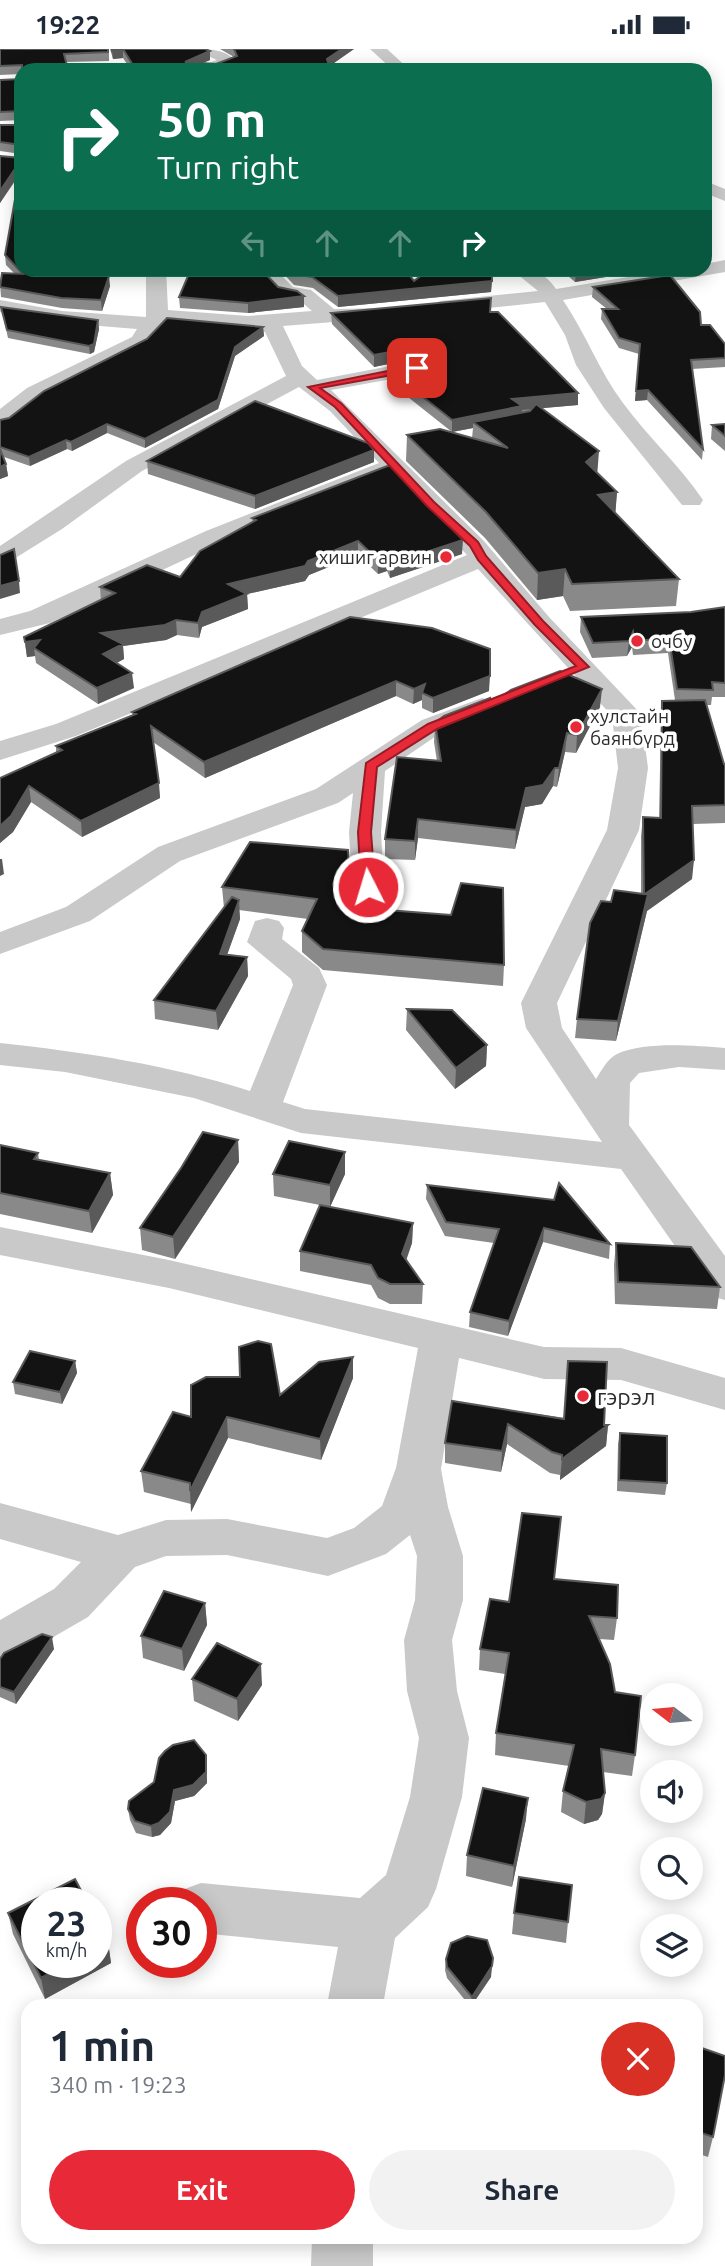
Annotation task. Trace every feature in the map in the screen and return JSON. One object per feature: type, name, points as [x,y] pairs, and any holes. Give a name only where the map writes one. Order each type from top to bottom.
[{"type":"street","points":[[201,49],[226,58],[228,62],[224,63]]},
{"type":"street","points":[[377,49],[394,63]]},
{"type":"street","points":[[0,419],[35,393],[139,341],[154,320],[156,277]]},
{"type":"street","points":[[271,277],[287,292],[304,294],[332,317]]},
{"type":"street","points":[[532,277],[543,284],[576,335],[587,365],[615,408],[691,501]]},
{"type":"street","points":[[0,306],[62,317],[247,322],[550,297],[672,277]]},
{"type":"street","points":[[703,277],[725,285]]},
{"type":"street","points":[[247,322],[274,328],[292,369],[397,457],[474,545],[482,558],[553,622],[571,672],[626,714],[633,768],[622,830],[539,1003],[544,1028],[610,1126],[719,1267]]},
{"type":"street","points":[[1,555],[134,466],[306,382],[417,368]]},
{"type":"street","points":[[0,627],[40,617],[215,536],[397,457]]},
{"type":"street","points":[[0,751],[66,730],[482,558]]},
{"type":"street","points":[[0,944],[78,914],[169,854],[327,796],[432,726],[508,697]]},
{"type":"street","points":[[368,887],[365,832],[370,765]]},
{"type":"street","points":[[262,1108],[310,985],[307,975],[264,942],[267,928]]},
{"type":"street","points":[[0,1054],[65,1061],[201,1088],[301,1121],[633,1158]]},
{"type":"street","points":[[610,1126],[612,1082],[627,1063],[679,1056],[725,1059]]},
{"type":"street","points":[[0,1241],[169,1274],[544,1363],[621,1364],[725,1394]]},
{"type":"street","points":[[0,1644],[71,1603],[118,1554],[166,1538],[228,1537],[328,1557],[370,1541],[401,1517],[419,1468],[441,1340]]},
{"type":"street","points":[[356,1999],[370,1924],[409,1889],[436,1797],[444,1738],[432,1691],[428,1640],[439,1600],[440,1556],[425,1507],[419,1468]]},
{"type":"street","points":[[0,1521],[118,1554]]},
{"type":"street","points":[[217,1910],[370,1924]]},
{"type":"street","points":[[342,2266],[343,2244]]},
{"type":"building","points":[[0,49],[108,49],[108,52],[64,54],[66,63],[14,63],[14,65],[0,66]]},
{"type":"building","points":[[123,49],[210,51],[185,62],[200,63],[132,63]]},
{"type":"building","points":[[234,49],[342,49],[327,59],[328,63],[219,63],[237,56]]},
{"type":"building","points":[[14,79],[14,111],[0,112],[0,80]]},
{"type":"building","points":[[0,125],[14,125],[14,144],[0,142]]},
{"type":"building","points":[[0,156],[14,157],[14,170],[0,191]]},
{"type":"building","points":[[14,205],[14,264],[5,255]]},
{"type":"building","points":[[2,273],[14,274],[14,277],[109,277],[101,300],[61,298],[0,287]]},
{"type":"building","points":[[188,277],[269,277],[278,287],[297,291],[304,296],[248,303],[179,297]]},
{"type":"building","points":[[312,277],[411,277],[414,281],[419,277],[492,277],[492,281],[338,296]]},
{"type":"building","points":[[672,277],[700,312],[701,325],[710,325],[725,344],[725,358],[691,360],[703,449],[648,390],[636,391],[640,344],[619,338],[602,309],[618,309],[593,287]]},
{"type":"building","points":[[491,298],[490,312],[498,312],[578,393],[512,399],[522,406],[452,420],[389,370],[426,364],[430,357],[427,350],[417,347],[374,355],[331,313]]},
{"type":"building","points":[[1,307],[98,320],[94,344],[89,346],[7,330]]},
{"type":"building","points":[[167,318],[263,327],[235,347],[218,400],[145,439],[107,424],[71,442],[66,440],[29,457],[0,447],[0,420],[9,418],[44,391],[147,339]]},
{"type":"building","points":[[255,401],[368,443],[374,450],[255,496],[147,461]]},
{"type":"building","points":[[536,404],[599,451],[586,462],[617,492],[598,495],[679,579],[572,584],[565,569],[538,573],[486,512],[407,435],[440,429],[508,448],[473,422],[530,411]]},
{"type":"building","points":[[725,424],[725,436],[712,425]]},
{"type":"building","points":[[0,449],[6,464],[0,467]]},
{"type":"building","points":[[390,465],[463,540],[390,564],[388,556],[378,560],[358,541],[308,561],[305,566],[228,584],[247,594],[202,612],[198,623],[176,620],[165,625],[101,633],[123,644],[103,654],[132,673],[97,688],[34,648],[40,640],[25,642],[24,637],[115,593],[100,587],[147,565],[180,577],[200,551],[256,520],[252,518]]},
{"type":"building","points":[[14,549],[19,581],[0,586],[0,555]]},
{"type":"building","points":[[725,607],[725,683],[712,682],[713,690],[677,689],[669,638],[634,641],[633,632],[629,641],[593,643],[581,617],[691,612]]},
{"type":"building","points":[[350,617],[432,628],[490,649],[490,676],[433,698],[422,693],[425,684],[414,689],[396,681],[204,762],[151,726],[159,783],[81,821],[29,786],[11,816],[0,826],[0,778],[62,750],[56,746],[136,714],[132,712]]},
{"type":"building","points":[[560,671],[602,689],[577,735],[567,733],[559,768],[555,768],[543,785],[526,788],[516,830],[418,819],[415,841],[385,839],[397,757],[441,761],[435,723],[444,716],[490,698],[490,704],[511,690]]},
{"type":"building","points":[[705,700],[725,764],[725,805],[692,806],[694,860],[645,894],[648,894],[618,1021],[577,1019],[590,923],[601,901],[611,902],[614,890],[644,894],[643,817],[661,818],[662,701]]},
{"type":"building","points":[[250,842],[348,850],[349,867],[354,875],[371,878],[374,909],[451,915],[461,883],[503,888],[504,965],[323,949],[302,931],[317,899],[222,887]]},
{"type":"building","points":[[232,897],[239,900],[220,954],[247,957],[216,1011],[154,1000]]},
{"type":"building","points":[[407,1009],[452,1010],[487,1045],[456,1068]]},
{"type":"building","points":[[203,1132],[238,1140],[173,1237],[140,1228],[181,1168]]},
{"type":"building","points":[[289,1141],[345,1152],[330,1185],[273,1174]]},
{"type":"building","points":[[0,1145],[38,1153],[34,1159],[110,1173],[89,1211],[0,1193]]},
{"type":"building","points":[[559,1183],[610,1244],[544,1228],[509,1321],[470,1312],[499,1229],[446,1222],[427,1185],[554,1200]]},
{"type":"building","points":[[320,1205],[413,1223],[402,1254],[423,1284],[390,1284],[378,1278],[371,1265],[300,1251]]},
{"type":"building","points":[[616,1243],[691,1247],[720,1287],[618,1282]]},
{"type":"building","points":[[258,1341],[271,1344],[280,1395],[319,1362],[353,1357],[320,1439],[227,1417],[190,1491],[190,1483],[141,1471],[173,1412],[191,1417],[191,1385],[206,1377],[240,1377],[239,1347]]},
{"type":"building","points":[[30,1351],[75,1361],[60,1392],[13,1382]]},
{"type":"building","points":[[568,1361],[607,1362],[604,1425],[608,1425],[562,1459],[562,1455],[552,1452],[508,1424],[502,1451],[445,1443],[452,1401],[564,1419]]},
{"type":"building","points":[[620,1433],[667,1436],[667,1483],[619,1480]]},
{"type":"building","points":[[522,1513],[561,1517],[554,1579],[618,1585],[617,1618],[589,1616],[610,1664],[615,1692],[640,1696],[640,1706],[635,1755],[601,1749],[605,1793],[601,1799],[586,1802],[563,1791],[574,1745],[496,1733],[509,1653],[480,1649],[490,1599],[509,1602]]},
{"type":"building","points":[[164,1591],[205,1603],[182,1649],[141,1636]]},
{"type":"building","points":[[42,1634],[52,1637],[14,1692],[0,1687],[0,1659],[4,1653]]},
{"type":"building","points":[[217,1643],[261,1664],[237,1699],[192,1679]]},
{"type":"building","points":[[194,1740],[206,1755],[206,1772],[193,1785],[174,1790],[170,1812],[159,1823],[151,1826],[135,1821],[128,1809],[129,1801],[154,1782],[159,1758],[173,1745]]},
{"type":"building","points":[[483,1788],[528,1798],[514,1866],[467,1855]]},
{"type":"building","points":[[519,1877],[572,1885],[568,1922],[514,1913]]},
{"type":"building","points":[[75,1879],[79,1887],[59,1887]]},
{"type":"building","points":[[21,1906],[21,1939],[8,1913]]},
{"type":"building","points":[[467,1936],[487,1940],[493,1958],[492,1966],[472,1997],[447,1967],[446,1959],[451,1943]]},
{"type":"building","points":[[703,2048],[725,2056],[725,2075],[713,2137],[703,2133]]},
{"type":"place","name":"хишиг арвин","points":[[446,557]]},
{"type":"place","name":"очбу","points":[[637,641]]},
{"type":"place","name":"хулстайн баянбүрд","points":[[576,727]]},
{"type":"place","name":"гэрэл","points":[[583,1396]]},
{"type":"route","points":[[368,887],[365,832],[370,765],[432,726],[583,667],[539,623],[482,558],[474,545],[430,504],[338,405],[313,387],[417,368]]}]
